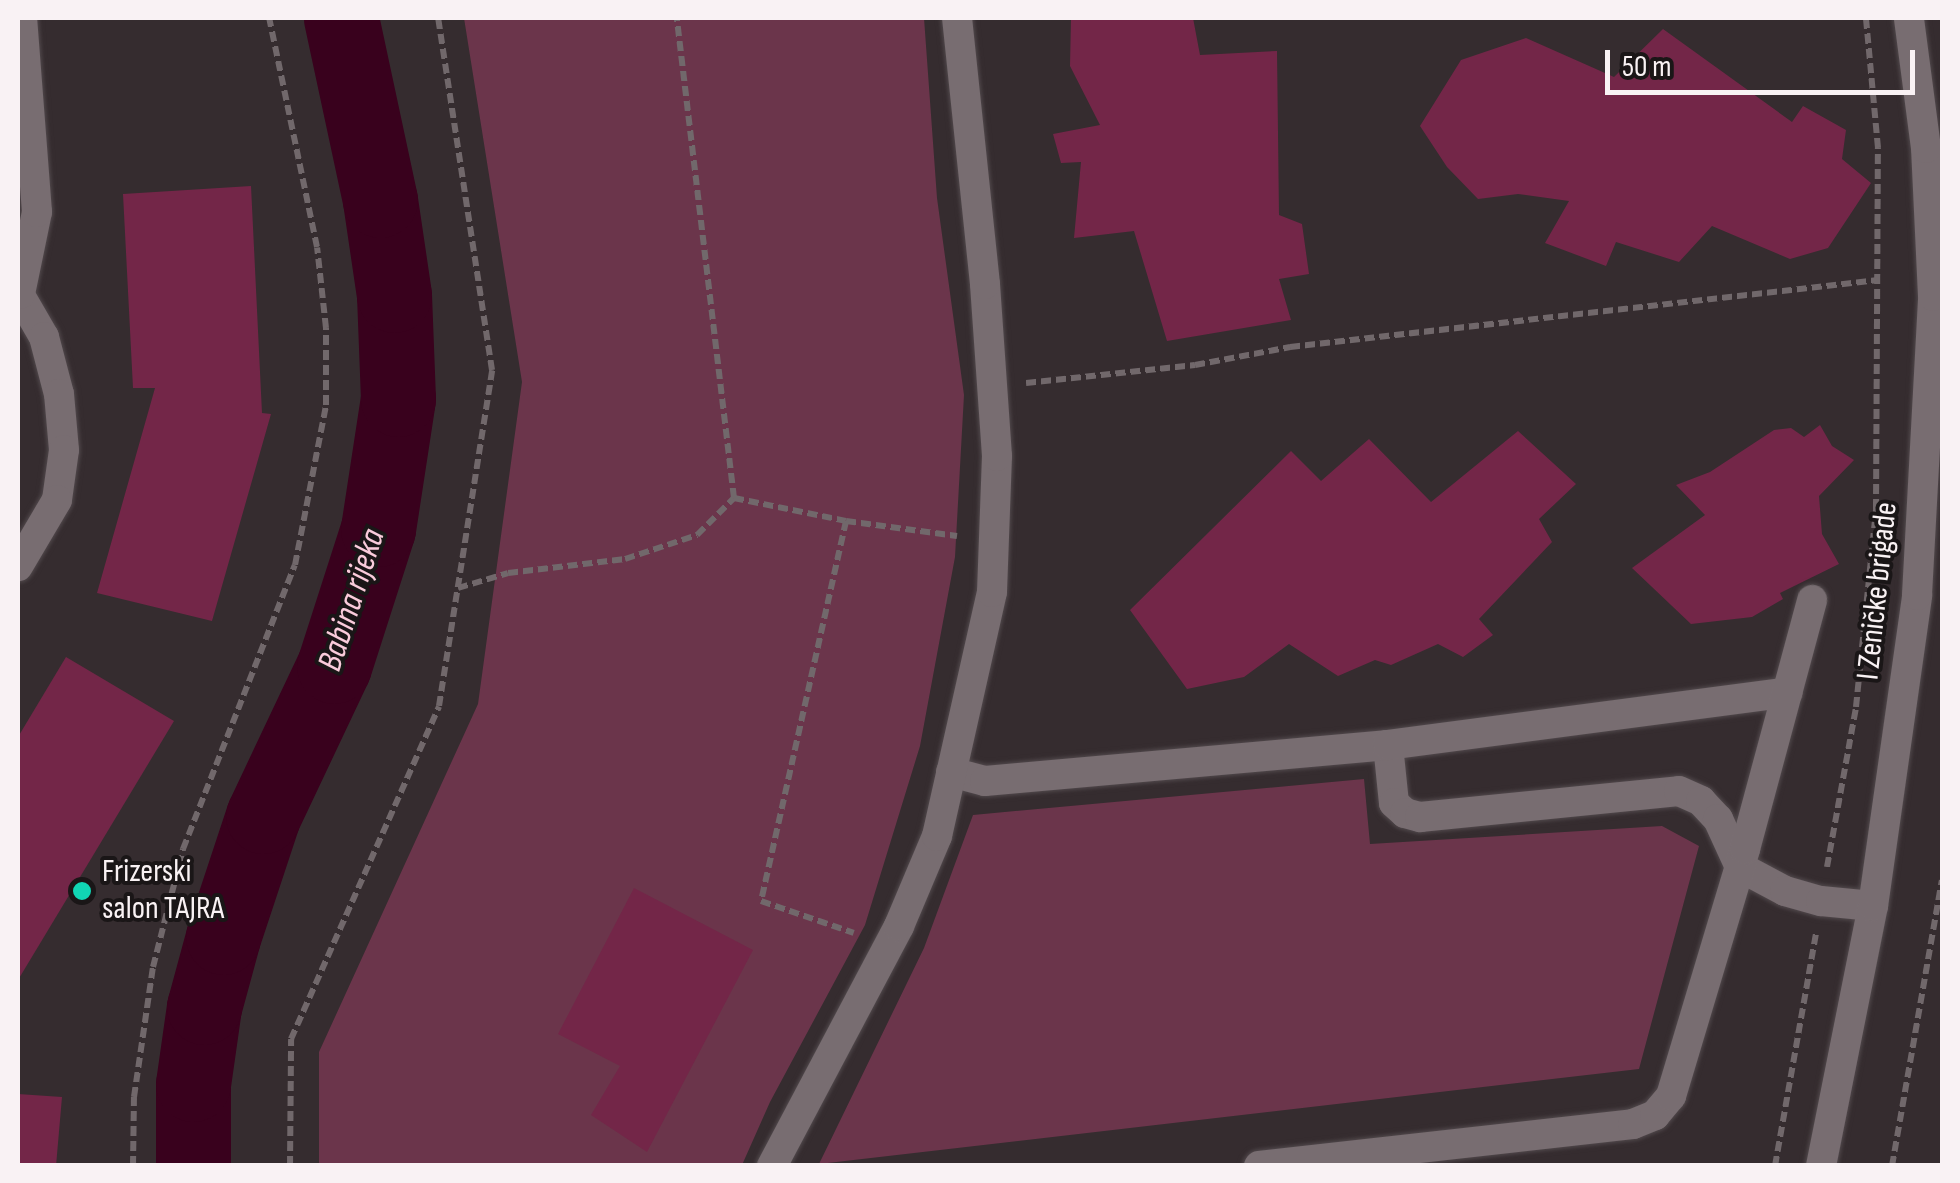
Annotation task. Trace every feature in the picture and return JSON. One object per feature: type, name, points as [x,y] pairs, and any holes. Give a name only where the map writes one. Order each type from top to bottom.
[{"type":"street","points":[[18,566],[57,500],[64,450],[59,394],[44,337],[18,293],[37,212],[22,18]]},
{"type":"street","points":[[772,1166],[889,946],[937,836],[992,592],[996,456],[992,386],[957,18]]},
{"type":"street","name":"I Zeničke brigade","points":[[1821,1166],[1873,906],[1917,595],[1933,296],[1926,148],[1910,18]]},
{"type":"street","points":[[1259,1166],[1634,1124],[1655,1116],[1670,1096],[1740,867],[1812,600]]},
{"type":"street","points":[[951,772],[985,781],[1388,745],[1788,692]]},
{"type":"street","points":[[1388,745],[1394,803],[1404,813],[1420,817],[1679,791],[1701,800],[1718,820],[1740,867],[1785,891],[1821,901],[1873,906]]},
{"type":"path","points":[[133,1166],[134,1098],[161,933],[183,849],[295,564],[326,405],[326,328],[317,246],[269,18]]},
{"type":"path","points":[[290,1166],[291,1038],[439,706],[492,370],[438,18]]},
{"type":"path","points":[[677,18],[734,498]]},
{"type":"path","points":[[1775,1166],[1856,707],[1876,509],[1878,148],[1866,18]]},
{"type":"path","points":[[992,386],[1195,365],[1290,347],[1878,280]]},
{"type":"path","points":[[458,588],[508,573],[624,559],[697,535],[734,498]]},
{"type":"path","points":[[734,498],[957,536]]},
{"type":"path","points":[[846,520],[761,902],[889,946]]},
{"type":"path","points":[[1892,1166],[1942,880]]},
{"type":"shaded area","points":[[464,18],[924,18],[937,198],[964,395],[955,557],[920,746],[865,925],[770,1102],[742,1165],[319,1166],[319,1052],[478,704],[522,382]]},
{"type":"shaded area","points":[[1364,779],[1370,844],[1662,826],[1699,846],[1639,1069],[819,1164],[924,948],[973,815]]},
{"type":"building","points":[[1071,18],[1193,18],[1200,55],[1277,51],[1279,215],[1302,224],[1309,274],[1279,279],[1291,320],[1167,341],[1134,231],[1074,238],[1081,162],[1061,163],[1053,134],[1100,125],[1070,66]]},
{"type":"building","points":[[1663,29],[1792,122],[1803,106],[1846,130],[1842,159],[1871,183],[1828,248],[1790,259],[1712,226],[1679,262],[1616,242],[1606,266],[1545,243],[1569,201],[1518,194],[1478,199],[1447,167],[1420,126],[1461,60],[1526,38],[1614,77]]},
{"type":"building","points":[[251,186],[262,413],[271,414],[212,621],[97,593],[155,388],[133,388],[123,194]]},
{"type":"building","points":[[1820,425],[1832,446],[1854,460],[1819,496],[1822,534],[1839,564],[1780,593],[1783,599],[1752,617],[1691,624],[1632,568],[1705,515],[1676,485],[1710,472],[1774,430],[1791,428],[1804,437]]},
{"type":"building","points":[[1518,431],[1576,484],[1539,519],[1552,542],[1479,619],[1493,635],[1463,657],[1438,644],[1391,665],[1375,660],[1338,676],[1289,644],[1244,677],[1187,689],[1130,610],[1291,451],[1321,481],[1369,439],[1431,502]]},
{"type":"building","points":[[66,657],[174,721],[18,980],[18,737]]},
{"type":"building","points":[[634,888],[753,950],[647,1152],[591,1115],[620,1066],[558,1034]]},
{"type":"building","points":[[18,1094],[62,1097],[56,1166],[18,1166]]},
{"type":"waterway","name":"Babina rijeka","points":[[193,1166],[193,1084],[204,1007],[263,816],[334,666],[378,529],[398,399],[394,295],[380,200],[341,18]]},
{"type":"place","name":"Frizerski salon TAJRA","points":[[82,891]]}]
